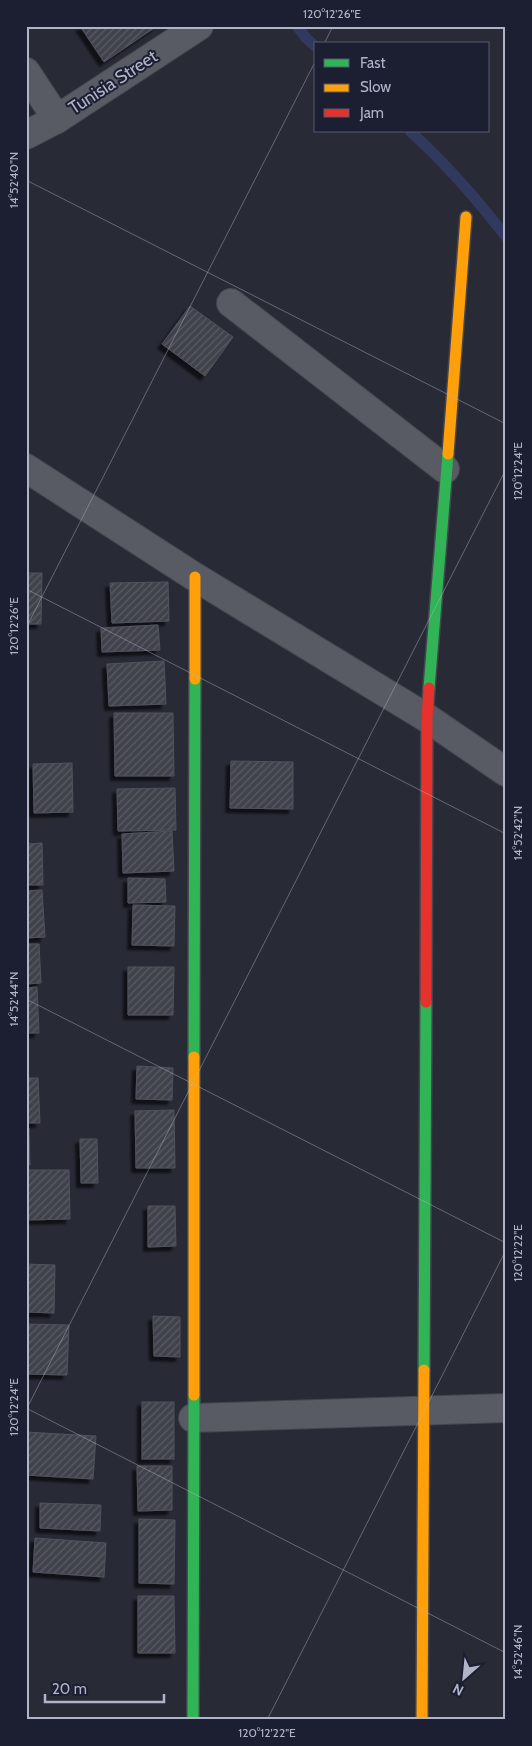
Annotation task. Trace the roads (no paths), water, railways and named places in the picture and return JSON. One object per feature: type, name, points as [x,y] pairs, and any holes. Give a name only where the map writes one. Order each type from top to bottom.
[{"type":"street","name":"Tunisia Street","points":[[26,135],[57,119],[199,26]]},
{"type":"street","points":[[26,72],[57,119]]},
{"type":"street","points":[[422,1720],[427,718],[466,217]]},
{"type":"street","points":[[231,303],[445,469]]},
{"type":"street","points":[[26,468],[195,577],[427,718],[506,772]]},
{"type":"street","points":[[194,1720],[195,577]]},
{"type":"street","points":[[193,1418],[506,1408]]},
{"type":"waterway","points":[[297,26],[314,45]]},
{"type":"waterway","points":[[411,132],[460,182],[506,237]]}]
